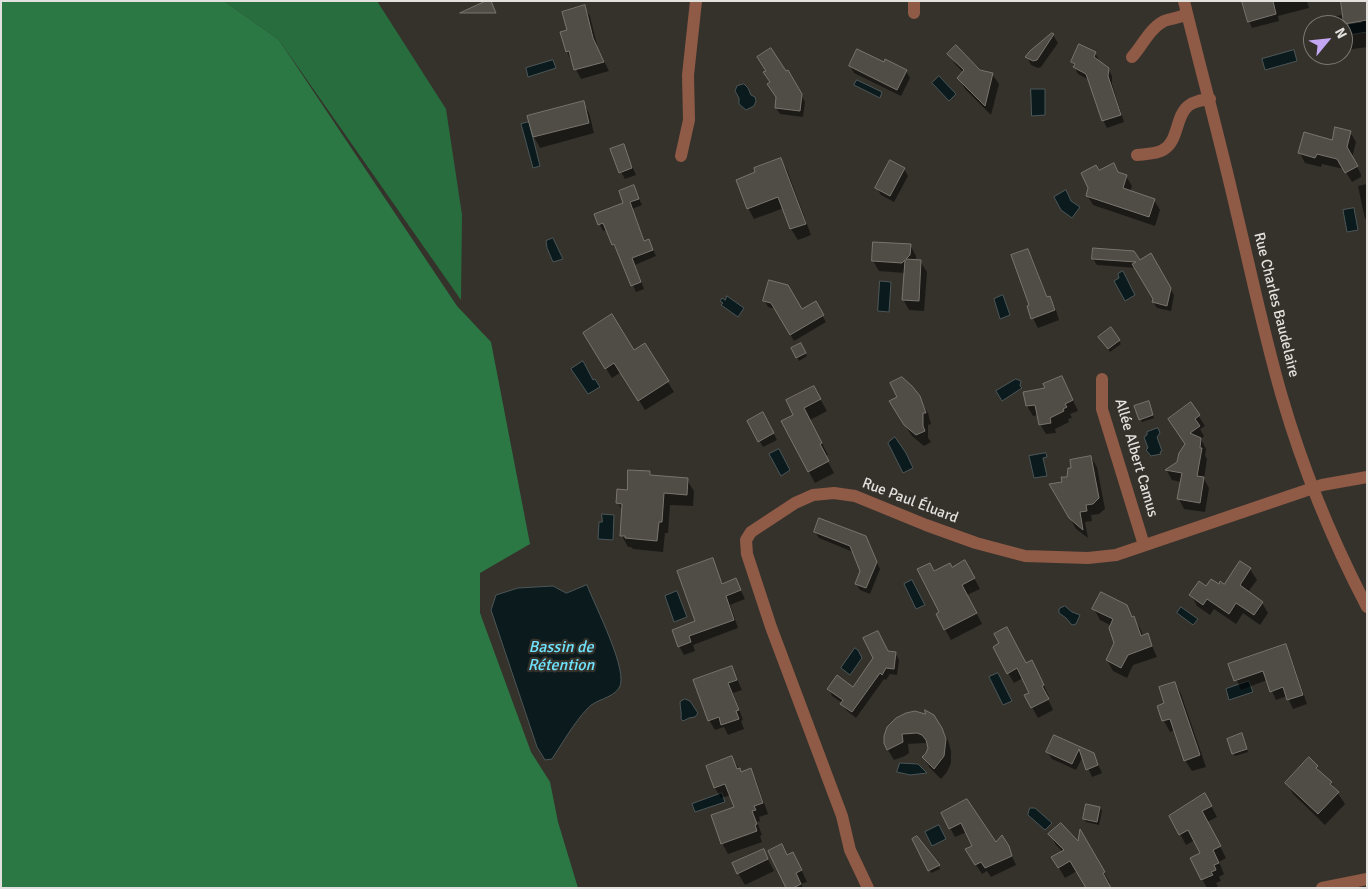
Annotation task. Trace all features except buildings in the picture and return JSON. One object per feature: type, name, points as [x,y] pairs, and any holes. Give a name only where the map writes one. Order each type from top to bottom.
[{"type":"street","points":[[681,156],[689,120],[688,75],[696,1]]},
{"type":"street","name":"Rue Charles Baudelaire","points":[[1184,1],[1210,99],[1270,350],[1292,428],[1347,570],[1367,606]]},
{"type":"street","points":[[1132,57],[1158,25],[1187,14]]},
{"type":"street","points":[[1137,155],[1152,153],[1166,148],[1172,140],[1185,109],[1194,102],[1210,99]]},
{"type":"street","name":"Allée Albert Camus","points":[[1102,379],[1102,409],[1144,545]]},
{"type":"street","name":"Rue Paul Éluard","points":[[868,888],[850,850],[842,816],[771,627],[747,554],[746,540],[751,532],[795,503],[813,495],[834,492],[855,496],[976,543],[1025,556],[1088,558],[1116,555],[1314,488],[1367,477]]},
{"type":"street","points":[[1322,888],[1367,879]]},
{"type":"green space","points":[[1,1],[224,1],[279,40],[457,306],[491,342],[530,544],[480,573],[480,613],[531,752],[550,782],[558,822],[578,888],[1,888]]},
{"type":"green space","points":[[224,1],[377,1],[446,109],[462,215],[461,300],[279,40]]},
{"type":"water","points":[[1361,20],[1367,20],[1367,32],[1353,34],[1353,23],[1361,22]]},
{"type":"water","points":[[1294,50],[1297,61],[1265,70],[1262,59]]},
{"type":"water","points":[[553,60],[556,68],[528,77],[526,68]]},
{"type":"water","points":[[939,76],[956,94],[949,101],[932,83]]},
{"type":"water","points":[[857,80],[882,92],[880,98],[854,85]]},
{"type":"water","points":[[744,84],[756,101],[754,106],[746,110],[739,104],[739,98],[735,91],[737,86]]},
{"type":"water","points":[[1031,89],[1045,89],[1045,115],[1032,116]]},
{"type":"water","points":[[529,122],[540,166],[533,168],[521,124]]},
{"type":"water","points":[[1066,190],[1071,201],[1080,207],[1072,218],[1061,210],[1054,197]]},
{"type":"water","points":[[1354,208],[1358,230],[1347,232],[1343,210]]},
{"type":"water","points":[[553,238],[563,259],[553,262],[546,241]]},
{"type":"water","points":[[1123,271],[1135,295],[1125,301],[1114,281],[1119,278],[1118,274]]},
{"type":"water","points":[[880,281],[891,282],[889,312],[878,311]]},
{"type":"water","points":[[1003,295],[1010,315],[1000,319],[994,299]]},
{"type":"water","points":[[727,296],[744,308],[738,317],[721,305],[723,303],[720,301],[722,298],[725,300]]},
{"type":"water","points":[[583,361],[593,380],[595,379],[600,387],[588,394],[571,369]]},
{"type":"water","points":[[1016,379],[1021,381],[1020,386],[1022,388],[1002,401],[996,391]]},
{"type":"water","points":[[1158,428],[1160,433],[1157,437],[1162,451],[1160,452],[1161,454],[1151,456],[1146,450],[1148,448],[1144,437],[1147,435],[1147,432]]},
{"type":"water","points":[[895,437],[913,468],[903,473],[888,443]]},
{"type":"water","points":[[779,449],[790,470],[781,476],[769,454]]},
{"type":"water","points":[[1046,453],[1047,457],[1043,458],[1047,476],[1034,478],[1029,456]]},
{"type":"water","points":[[602,514],[614,515],[613,540],[598,539],[599,522],[602,522]]},
{"type":"water","points":[[912,580],[925,605],[916,609],[904,584]]},
{"type":"water","name":"Bassin de Rétention","points":[[587,585],[616,654],[621,680],[616,692],[594,703],[587,709],[573,726],[552,759],[545,760],[537,747],[491,610],[496,595],[518,588],[553,586],[566,593]]},
{"type":"water","points":[[677,591],[687,617],[674,622],[665,596]]},
{"type":"water","points":[[1065,606],[1072,612],[1080,615],[1076,624],[1072,625],[1059,613],[1059,609]]},
{"type":"water","points":[[1181,607],[1198,619],[1193,625],[1177,613]]},
{"type":"water","points":[[855,648],[862,658],[850,675],[841,668]]},
{"type":"water","points":[[998,673],[1012,701],[1003,705],[989,677]]},
{"type":"water","points":[[1249,681],[1253,692],[1229,700],[1226,689]]},
{"type":"water","points":[[685,699],[690,701],[698,713],[695,717],[683,721],[681,719],[680,702]]},
{"type":"water","points":[[900,763],[918,764],[927,773],[910,775],[897,772]]},
{"type":"water","points":[[722,793],[725,802],[695,812],[692,804]]},
{"type":"water","points":[[1030,808],[1035,808],[1052,823],[1045,830],[1028,815]]},
{"type":"water","points":[[939,825],[946,839],[932,846],[925,832]]}]
